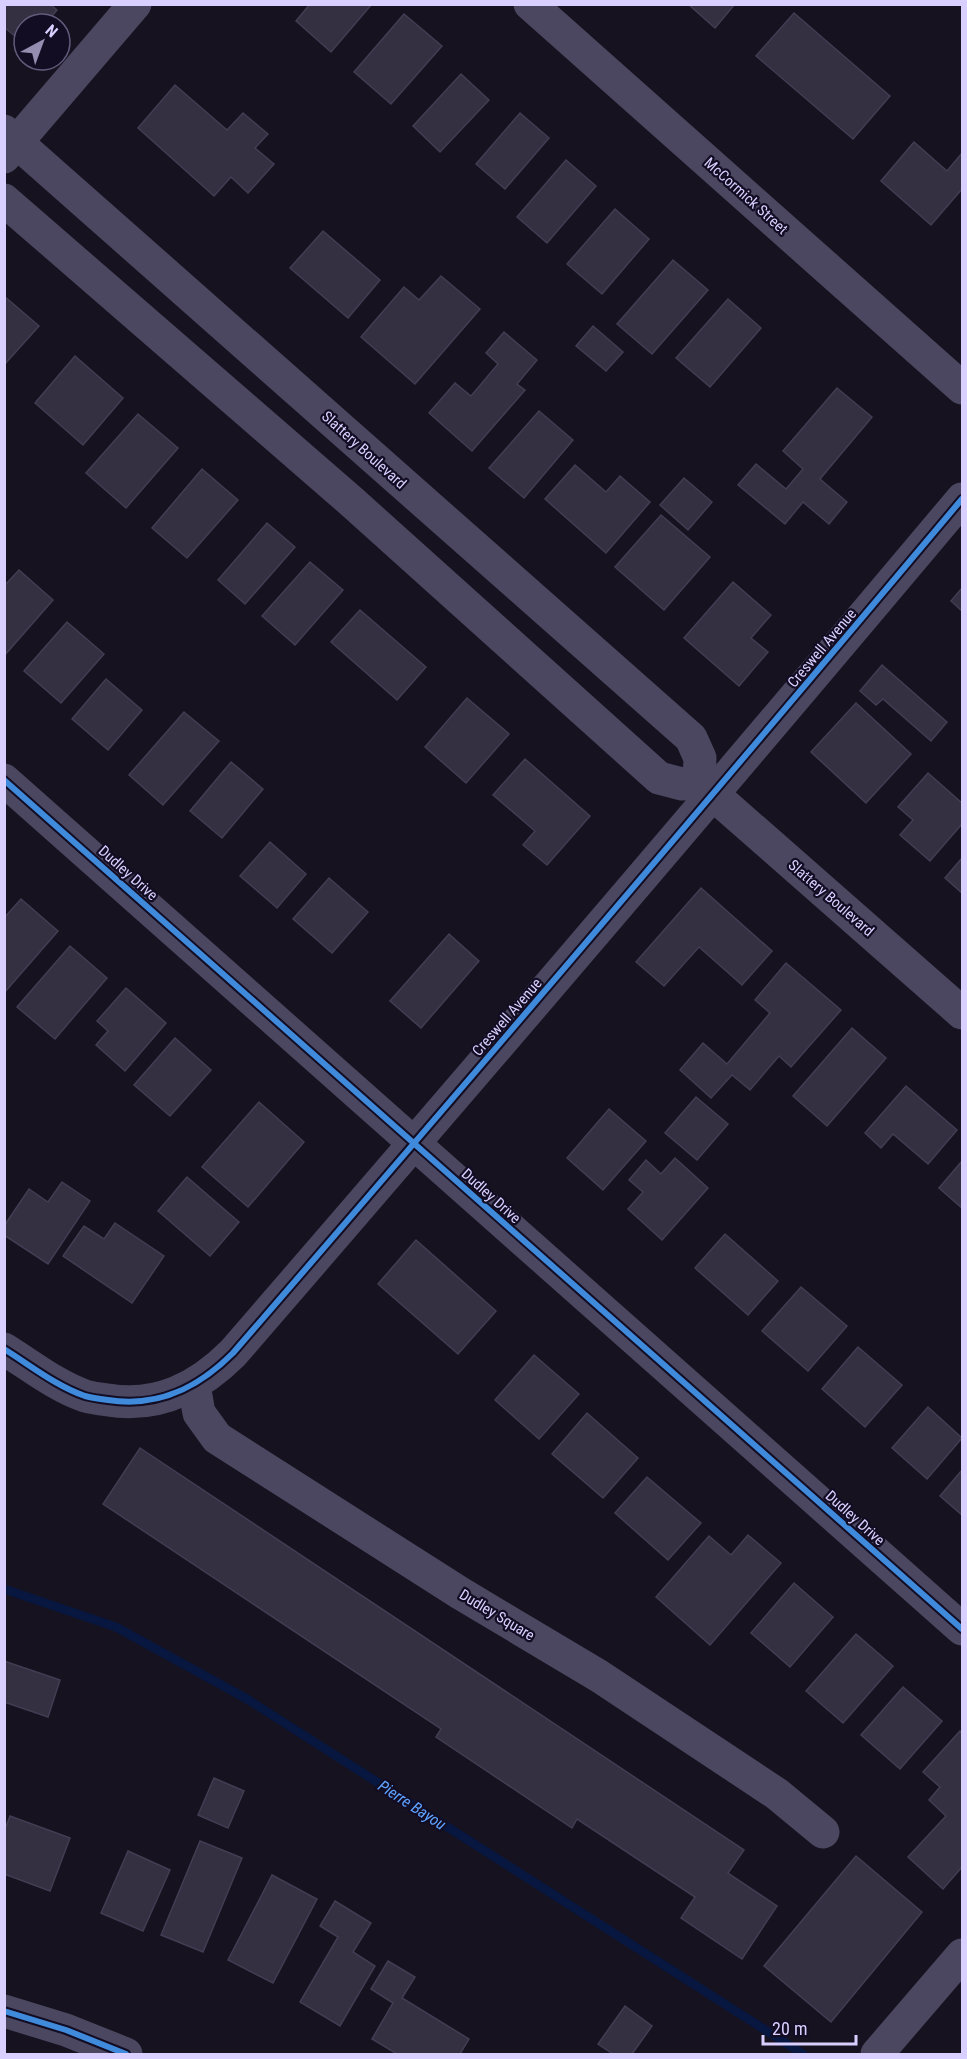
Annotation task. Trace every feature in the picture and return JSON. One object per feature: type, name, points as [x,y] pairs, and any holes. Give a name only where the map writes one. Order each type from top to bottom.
[{"type":"street","points":[[9,144],[135,4]]},
{"type":"street","name":"McCormick Street","points":[[530,4],[963,388]]},
{"type":"street","name":"Slattery Boulevard","points":[[9,144],[691,738],[700,758],[707,788],[963,1013]]},
{"type":"street","points":[[4,200],[352,502],[659,778],[707,788]]},
{"type":"street","name":"Creswell Avenue","points":[[4,1349],[50,1379],[85,1396],[124,1403],[163,1398],[194,1385],[214,1372],[414,1143],[707,788],[963,500]]},
{"type":"street","name":"Dudley Drive","points":[[4,780],[963,1629]]},
{"type":"street","name":"Dudley Square","points":[[194,1385],[199,1413],[217,1438],[460,1593],[599,1676],[777,1794],[823,1832]]},
{"type":"street","points":[[877,2055],[963,1955]]},
{"type":"street","points":[[4,2011],[66,2030],[126,2055]]},
{"type":"building","points":[[4,4],[50,4],[57,10],[55,12],[12,12],[12,34],[4,27]]},
{"type":"building","points":[[310,4],[372,4],[331,52],[296,21]]},
{"type":"building","points":[[688,4],[735,4],[715,28]]},
{"type":"building","points":[[794,13],[890,96],[853,139],[756,56]]},
{"type":"building","points":[[404,14],[442,46],[391,104],[354,72]]},
{"type":"building","points":[[461,74],[489,100],[440,152],[413,126]]},
{"type":"building","points":[[175,85],[227,130],[243,113],[268,134],[255,148],[274,164],[248,193],[231,177],[214,196],[138,128]]},
{"type":"building","points":[[520,113],[549,138],[505,189],[476,164]]},
{"type":"building","points":[[914,142],[947,171],[962,153],[962,189],[931,225],[881,181]]},
{"type":"building","points":[[566,160],[596,186],[547,243],[517,217]]},
{"type":"building","points":[[615,209],[649,239],[602,294],[567,264]]},
{"type":"building","points":[[323,231],[380,280],[348,318],[290,268]]},
{"type":"building","points":[[673,260],[708,290],[652,354],[617,324]]},
{"type":"building","points":[[441,276],[480,309],[415,384],[361,337],[404,287],[419,300]]},
{"type":"building","points":[[4,296],[39,326],[5,364],[4,363]]},
{"type":"building","points":[[728,299],[761,328],[710,387],[676,358]]},
{"type":"building","points":[[593,326],[623,352],[606,371],[576,346]]},
{"type":"building","points":[[504,332],[537,360],[517,384],[525,390],[472,451],[429,413],[455,383],[471,396],[498,364],[486,353]]},
{"type":"building","points":[[75,356],[123,398],[83,445],[35,403]]},
{"type":"building","points":[[837,388],[872,417],[820,479],[847,502],[829,524],[803,502],[785,524],[738,485],[756,464],[786,489],[803,469],[783,451]]},
{"type":"building","points":[[539,411],[573,440],[524,498],[489,468]]},
{"type":"building","points":[[138,414],[178,448],[126,508],[86,473]]},
{"type":"building","points":[[575,465],[606,492],[620,476],[650,502],[606,553],[545,499]]},
{"type":"building","points":[[202,469],[238,500],[187,558],[152,528]]},
{"type":"building","points":[[684,478],[712,502],[688,530],[660,505]]},
{"type":"building","points":[[661,515],[710,557],[664,610],[615,567]]},
{"type":"building","points":[[267,523],[295,547],[245,604],[218,580]]},
{"type":"building","points":[[310,562],[343,590],[295,645],[262,616]]},
{"type":"building","points":[[19,570],[53,600],[4,656],[4,586]]},
{"type":"building","points":[[733,582],[771,615],[751,638],[768,652],[739,686],[684,638]]},
{"type":"building","points":[[962,588],[962,611],[951,601]]},
{"type":"building","points":[[360,610],[426,667],[397,700],[331,642]]},
{"type":"building","points":[[67,622],[104,654],[61,703],[24,671]]},
{"type":"building","points":[[882,665],[947,722],[931,741],[883,699],[876,705],[860,691]]},
{"type":"building","points":[[106,679],[142,710],[108,750],[72,719]]},
{"type":"building","points":[[467,698],[509,734],[466,783],[425,747]]},
{"type":"building","points":[[856,703],[911,754],[866,803],[811,752]]},
{"type":"building","points":[[184,712],[219,741],[163,805],[129,775]]},
{"type":"building","points":[[525,759],[590,816],[547,865],[523,845],[535,831],[493,795]]},
{"type":"building","points":[[231,762],[263,789],[222,838],[190,811]]},
{"type":"building","points":[[928,773],[962,803],[962,824],[930,861],[900,835],[913,820],[898,807]]},
{"type":"building","points":[[270,842],[306,874],[277,908],[240,876]]},
{"type":"building","points":[[962,858],[962,893],[945,878]]},
{"type":"building","points":[[329,878],[368,912],[332,953],[293,919]]},
{"type":"building","points":[[701,888],[772,951],[742,985],[699,947],[664,986],[636,962]]},
{"type":"building","points":[[21,899],[58,931],[4,993],[4,918]]},
{"type":"building","points":[[449,934],[479,961],[421,1028],[390,1001]]},
{"type":"building","points":[[70,946],[107,978],[55,1039],[17,1007]]},
{"type":"building","points":[[786,963],[841,1010],[791,1067],[779,1056],[750,1090],[732,1075],[711,1098],[680,1070],[703,1043],[727,1064],[770,1013],[755,1000]]},
{"type":"building","points":[[126,988],[166,1023],[125,1071],[96,1045],[108,1031],[97,1021]]},
{"type":"building","points":[[852,1028],[886,1058],[827,1126],[793,1096]]},
{"type":"building","points":[[175,1038],[211,1070],[170,1116],[134,1085]]},
{"type":"building","points":[[906,1086],[957,1130],[928,1164],[893,1134],[881,1148],[865,1133]]},
{"type":"building","points":[[696,1097],[728,1124],[697,1160],[665,1133]]},
{"type":"building","points":[[259,1102],[304,1142],[248,1207],[202,1167]]},
{"type":"building","points":[[609,1109],[646,1141],[603,1190],[567,1158]]},
{"type":"building","points":[[675,1158],[708,1188],[662,1240],[628,1209],[643,1192],[629,1180],[646,1160],[661,1174]]},
{"type":"building","points":[[962,1161],[962,1208],[939,1188]]},
{"type":"building","points":[[187,1177],[239,1222],[210,1256],[158,1211]]},
{"type":"building","points":[[62,1182],[90,1201],[48,1264],[4,1235],[4,1226],[29,1189],[48,1202]]},
{"type":"building","points":[[115,1223],[164,1256],[132,1303],[63,1256],[84,1226],[104,1239]]},
{"type":"building","points":[[725,1234],[778,1281],[748,1315],[695,1268]]},
{"type":"building","points":[[416,1240],[496,1311],[458,1354],[378,1284]]},
{"type":"building","points":[[801,1287],[847,1326],[808,1371],[762,1331]]},
{"type":"building","points":[[858,1347],[902,1385],[865,1427],[822,1389]]},
{"type":"building","points":[[534,1355],[579,1394],[539,1439],[495,1400]]},
{"type":"building","points":[[928,1407],[962,1438],[927,1479],[892,1448]]},
{"type":"building","points":[[587,1413],[638,1458],[603,1498],[552,1454]]},
{"type":"building","points":[[140,1448],[744,1850],[728,1873],[777,1906],[742,1959],[681,1918],[695,1897],[577,1819],[572,1828],[436,1737],[441,1729],[103,1504]]},
{"type":"building","points":[[962,1470],[962,1515],[940,1496]]},
{"type":"building","points":[[647,1477],[701,1523],[668,1560],[615,1513]]},
{"type":"building","points":[[748,1535],[781,1563],[710,1645],[656,1597],[709,1536],[731,1555]]},
{"type":"building","points":[[794,1583],[833,1617],[790,1667],[751,1633]]},
{"type":"building","points":[[856,1634],[893,1666],[843,1723],[806,1691]]},
{"type":"building","points":[[4,1661],[60,1680],[48,1717],[4,1702]]},
{"type":"building","points":[[903,1687],[942,1721],[900,1769],[861,1735]]},
{"type":"building","points":[[960,1731],[962,1734],[962,1867],[943,1889],[908,1857],[946,1816],[929,1800],[940,1787],[923,1772]]},
{"type":"building","points":[[214,1778],[244,1791],[228,1828],[198,1815]]},
{"type":"building","points":[[10,1816],[70,1838],[50,1891],[4,1874],[4,1832]]},
{"type":"building","points":[[200,1841],[242,1858],[203,1952],[161,1935]]},
{"type":"building","points":[[128,1851],[170,1870],[143,1931],[101,1913]]},
{"type":"building","points":[[856,1856],[922,1912],[831,2022],[764,1966]]},
{"type":"building","points":[[272,1875],[317,1899],[273,1983],[228,1960]]},
{"type":"building","points":[[335,1901],[371,1923],[353,1952],[375,1966],[340,2026],[300,2002],[338,1937],[320,1926]]},
{"type":"building","points":[[388,1961],[415,1977],[402,1998],[469,2039],[460,2054],[397,2054],[372,2039],[393,2003],[371,1989]]},
{"type":"building","points":[[625,2006],[652,2026],[632,2054],[613,2054],[598,2044]]},
{"type":"waterway","name":"Pierre Bayou","points":[[4,1589],[116,1627],[247,1699],[803,2054]]},
{"type":"cycle path","points":[[4,1349],[74,1392],[93,1398],[126,1402],[144,1401],[176,1393],[220,1365],[233,1353],[508,1034],[962,499]]},
{"type":"cycle path","points":[[4,780],[962,1629]]},
{"type":"cycle path","points":[[4,2011],[66,2030],[126,2054]]}]
